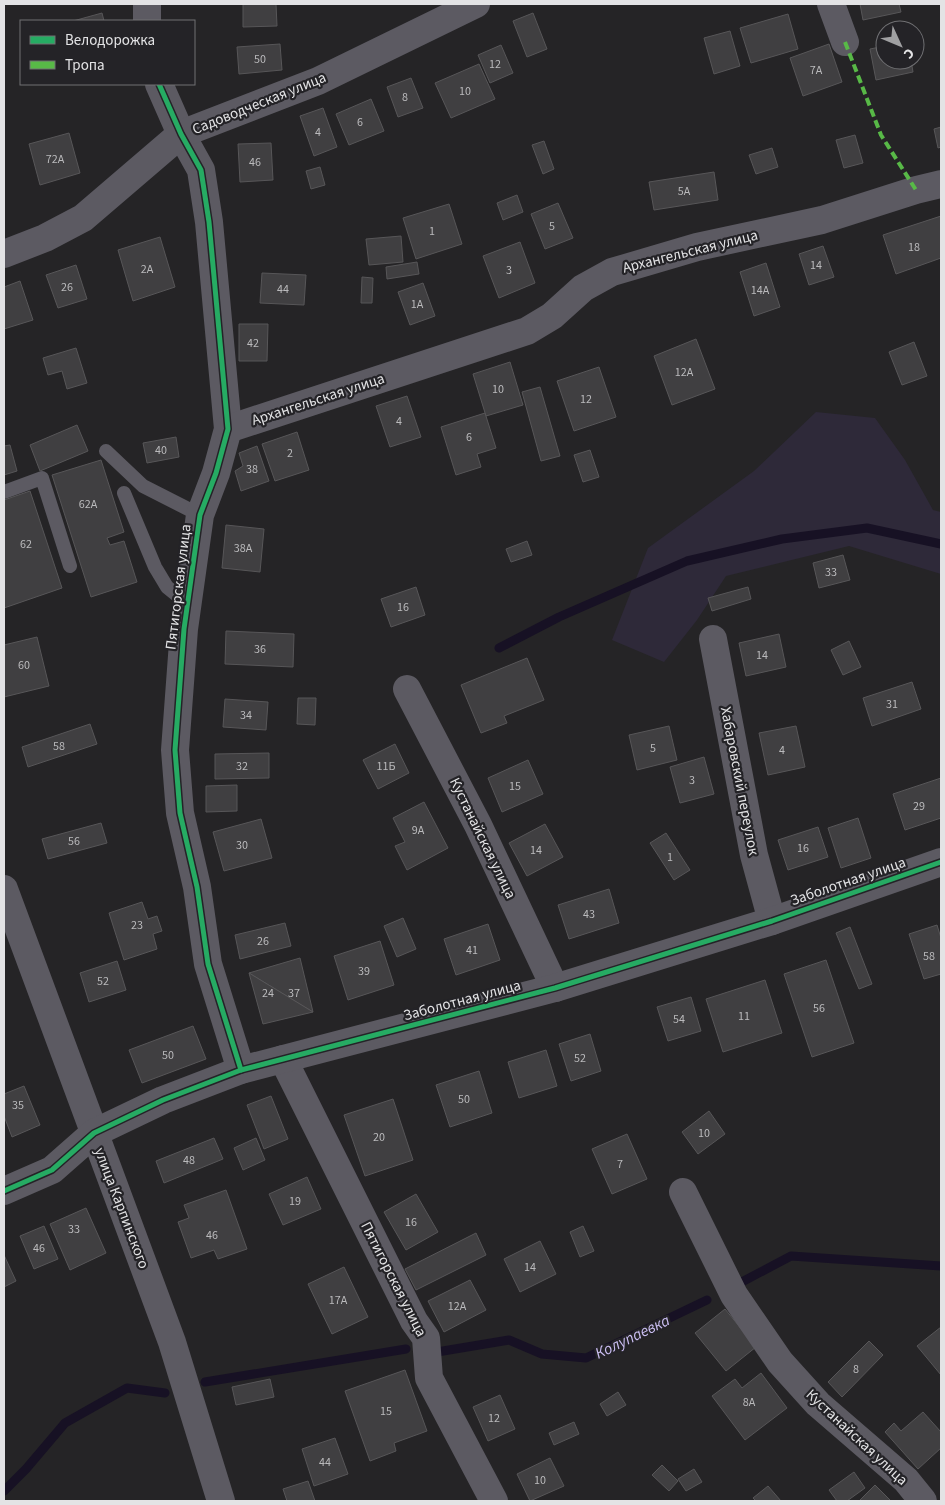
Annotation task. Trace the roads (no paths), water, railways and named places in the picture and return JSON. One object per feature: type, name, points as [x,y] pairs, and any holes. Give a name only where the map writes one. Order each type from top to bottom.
[{"type":"street","points":[[147,4],[147,20]]},
{"type":"street","name":"Садоводческая улица","points":[[4,254],[45,238],[83,218],[181,134],[318,81],[476,4]]},
{"type":"street","points":[[831,4],[845,42]]},
{"type":"street","name":"Пятигорская улица","points":[[159,85],[181,134],[201,170],[209,222],[228,429],[216,473],[200,515],[184,629],[175,750],[180,813],[197,887],[208,964],[242,1070]]},
{"type":"street","name":"Архангельская улица","points":[[228,429],[527,331],[552,316],[583,288],[612,272],[697,247],[822,220],[941,184]]},
{"type":"street","name":"Хабаровский переулок","points":[[713,639],[754,855],[772,921]]},
{"type":"street","name":"Кустанайская улица","points":[[407,689],[478,824],[555,988]]},
{"type":"street","name":"Заболотная улица","points":[[4,1191],[52,1170],[94,1133],[163,1100],[242,1070],[555,988],[772,921],[941,862]]},
{"type":"street","name":"улица Карпинского","points":[[4,890],[172,1342],[221,1501]]},
{"type":"street","name":"Пятигорская улица","points":[[283,1059],[414,1321],[426,1338],[429,1378],[494,1501]]},
{"type":"street","name":"Кустанайская улица","points":[[683,1192],[734,1295],[780,1362],[818,1404],[906,1480],[923,1501]]},
{"type":"lane","points":[[106,451],[143,486],[200,515]]},
{"type":"lane","points":[[4,492],[42,478],[70,566]]},
{"type":"lane","points":[[124,493],[155,567],[167,587],[188,604]]},
{"type":"waterway","points":[[499,648],[559,617],[687,561],[782,539],[867,528],[941,544]]},
{"type":"waterway","name":"Колупаевка","points":[[738,1284],[791,1256],[941,1266]]},
{"type":"waterway","name":"Колупаевка","points":[[437,1352],[509,1340],[542,1354],[586,1358],[707,1300]]},
{"type":"waterway","name":"Колупаевка","points":[[205,1382],[406,1349]]},
{"type":"waterway","name":"Колупаевка","points":[[4,1491],[26,1469],[65,1423],[127,1388],[165,1393]]}]
